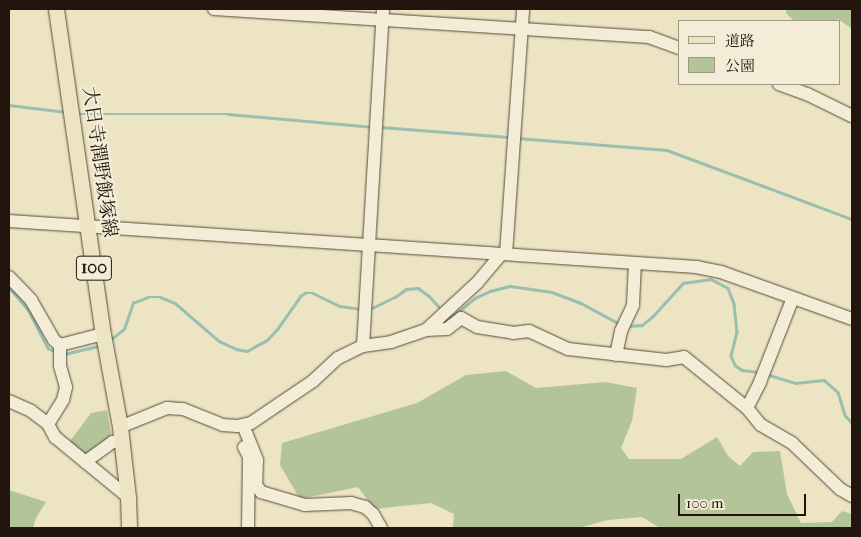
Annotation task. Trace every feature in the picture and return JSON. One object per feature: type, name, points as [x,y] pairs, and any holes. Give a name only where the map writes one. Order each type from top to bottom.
[{"type":"main road","name":"大日寺潤野飯塚線","points":[[56,9],[103,334],[121,434],[128,497],[128,528]]},
{"type":"street","points":[[214,9],[382,14],[522,29],[649,37],[678,47]]},
{"type":"street","points":[[426,330],[477,283],[504,254],[523,9]]},
{"type":"street","points":[[363,346],[367,246],[382,14]]},
{"type":"street","points":[[782,85],[807,94],[852,116]]},
{"type":"street","points":[[9,222],[696,267],[720,272],[852,319]]},
{"type":"street","points":[[616,355],[621,331],[633,305],[635,263]]},
{"type":"street","points":[[9,277],[31,300],[54,340],[60,345]]},
{"type":"street","points":[[747,408],[760,382],[793,298]]},
{"type":"street","points":[[84,462],[113,442],[121,434],[167,408],[183,409],[208,421],[240,425],[251,423],[268,414],[313,381],[338,358],[363,346],[391,342],[426,330],[447,329],[461,318],[477,326],[513,333],[529,331],[568,349],[666,360],[684,357],[747,408],[761,425],[792,443],[840,490],[852,496]]},
{"type":"street","points":[[60,345],[103,334]]},
{"type":"street","points":[[48,424],[63,400],[66,388],[60,360],[60,345]]},
{"type":"street","points":[[9,400],[48,424],[55,437],[128,497]]},
{"type":"street","points":[[240,425],[248,457],[248,528]]},
{"type":"street","points":[[240,425],[257,460],[256,485],[261,492],[305,505],[351,503],[364,507],[373,514],[381,528]]},
{"type":"green space","points":[[786,9],[852,9],[852,29],[838,19],[793,20],[786,13]]},
{"type":"green space","points":[[506,371],[536,388],[605,382],[637,388],[632,421],[621,448],[629,459],[681,459],[717,437],[728,456],[740,466],[753,452],[780,451],[787,494],[801,523],[832,522],[842,511],[852,514],[852,528],[660,528],[642,517],[608,520],[579,528],[453,528],[454,514],[431,503],[374,509],[358,487],[300,499],[280,465],[282,443],[417,403],[466,375]]},
{"type":"green space","points":[[107,410],[112,439],[86,458],[67,445],[91,413]]},
{"type":"green space","points":[[9,490],[46,502],[36,518],[33,528],[9,528]]},
{"type":"waterway","points":[[9,105],[66,112]]},
{"type":"waterway","points":[[76,114],[228,114],[373,127]]},
{"type":"waterway","points":[[381,127],[509,137]]},
{"type":"waterway","points":[[517,138],[667,150],[852,219]]},
{"type":"waterway","points":[[627,326],[642,325],[652,317],[683,283],[711,279],[728,288],[734,304],[737,332],[731,356],[735,365],[742,370],[758,372]]},
{"type":"waterway","points":[[448,315],[451,318],[475,298],[490,291],[510,286],[552,292],[581,303],[620,324]]},
{"type":"waterway","points":[[9,287],[29,311],[48,348],[56,352]]},
{"type":"waterway","points":[[370,309],[395,297],[406,289],[418,288],[429,296],[442,310]]},
{"type":"waterway","points":[[109,341],[124,329],[133,303],[148,297],[160,297],[175,303],[219,341],[236,349],[247,351],[267,340],[278,328],[300,296],[305,293],[313,293],[340,306],[362,309]]},
{"type":"waterway","points":[[64,354],[100,346]]},
{"type":"waterway","points":[[766,374],[795,383],[824,380],[838,392],[845,415],[852,423]]}]
